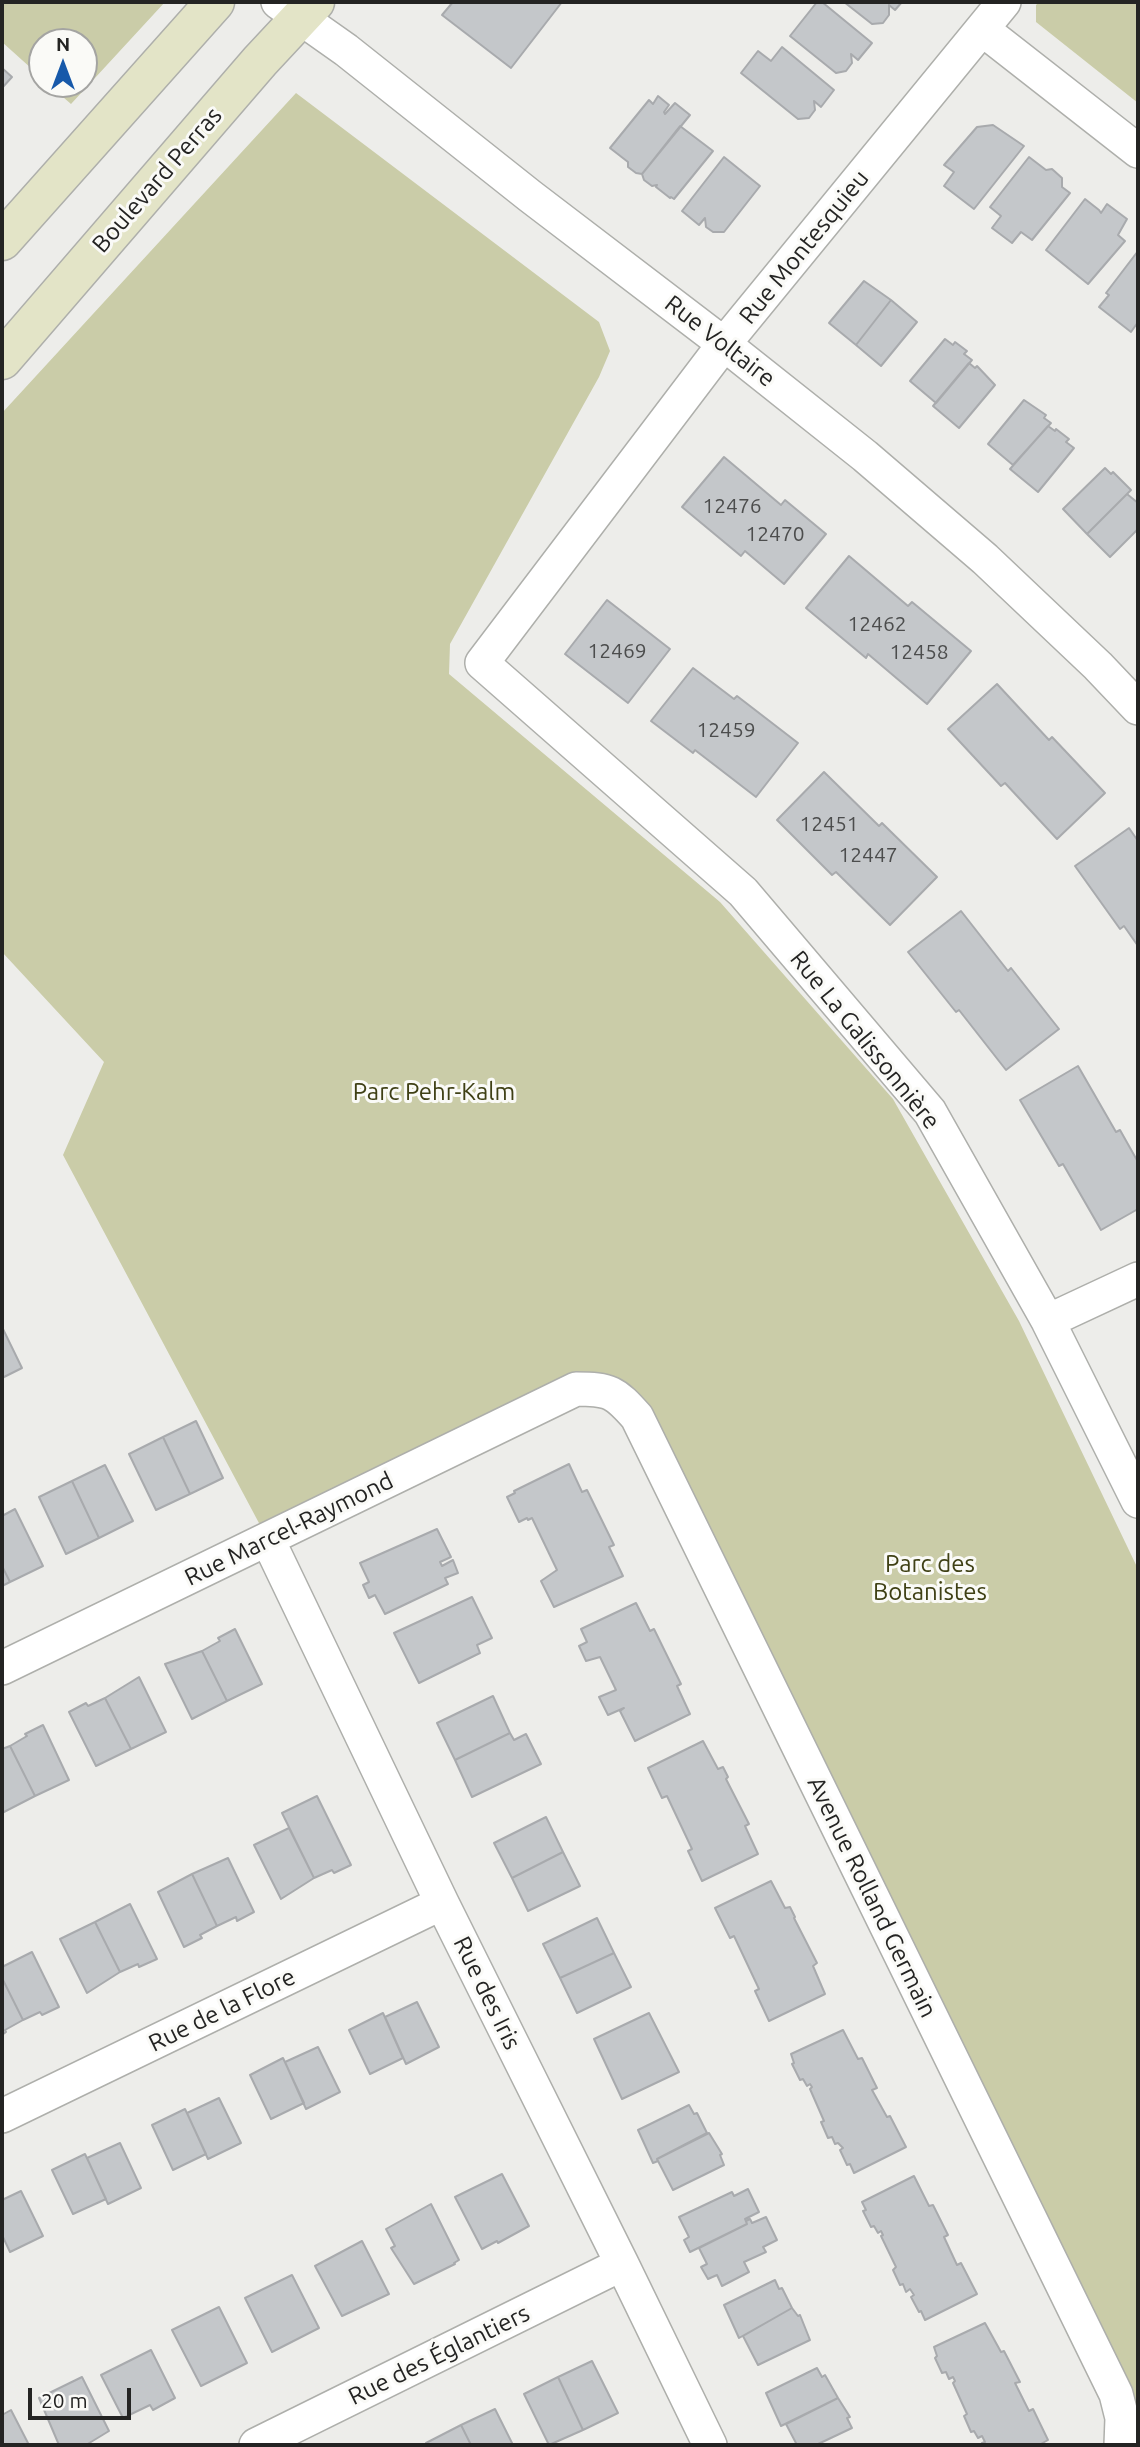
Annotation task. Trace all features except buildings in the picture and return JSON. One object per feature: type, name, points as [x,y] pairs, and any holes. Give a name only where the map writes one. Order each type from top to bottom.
[{"type":"main road","points":[[2,240],[215,2]]},
{"type":"main road","name":"Boulevard Perras","points":[[2,360],[297,7]]},
{"type":"street","name":"Rue Montesquieu","points":[[482,663],[724,344],[1004,2]]},
{"type":"street","name":"Rue Voltaire","points":[[297,7],[346,50],[530,196],[865,456],[985,559],[1098,666],[1138,708]]},
{"type":"street","points":[[982,29],[1138,151]]},
{"type":"street","name":"Rue La Galissonnière","points":[[482,663],[743,892],[930,1112],[1048,1321],[1138,1501]]},
{"type":"street","points":[[1048,1321],[1138,1279]]},
{"type":"street","name":"Rue Marcel-Raymond","points":[[2,1668],[576,1389]]},
{"type":"street","name":"Avenue Rolland Germain","points":[[576,1389],[599,1389],[616,1394],[637,1417],[1116,2394],[1122,2418],[1121,2445]]},
{"type":"street","name":"Rue des Iris","points":[[268,1540],[442,1903],[709,2445]]},
{"type":"street","name":"Rue de la Flore","points":[[2,2116],[442,1903]]},
{"type":"street","name":"Rue des Églantiers","points":[[256,2445],[622,2264]]},
{"type":"green space","points":[[2,2],[165,2],[98,75],[98,28],[28,28],[28,65],[2,42]]},
{"type":"green space","points":[[1039,2],[1138,2],[1138,103],[1036,22],[1036,5]]},
{"type":"green space","name":"Parc Pehr-Kalm","points":[[296,93],[599,322],[610,351],[599,377],[450,644],[449,674],[720,902],[893,1099],[1019,1321],[1138,1569],[1138,2445],[1121,2445],[637,1417],[576,1389],[268,1540],[63,1155],[104,1062],[2,952],[2,413]]},
{"type":"green space","points":[[64,98],[77,98],[71,104]]},
{"type":"park label","name":"Parc des Botanistes","points":[[930,1578]]}]
